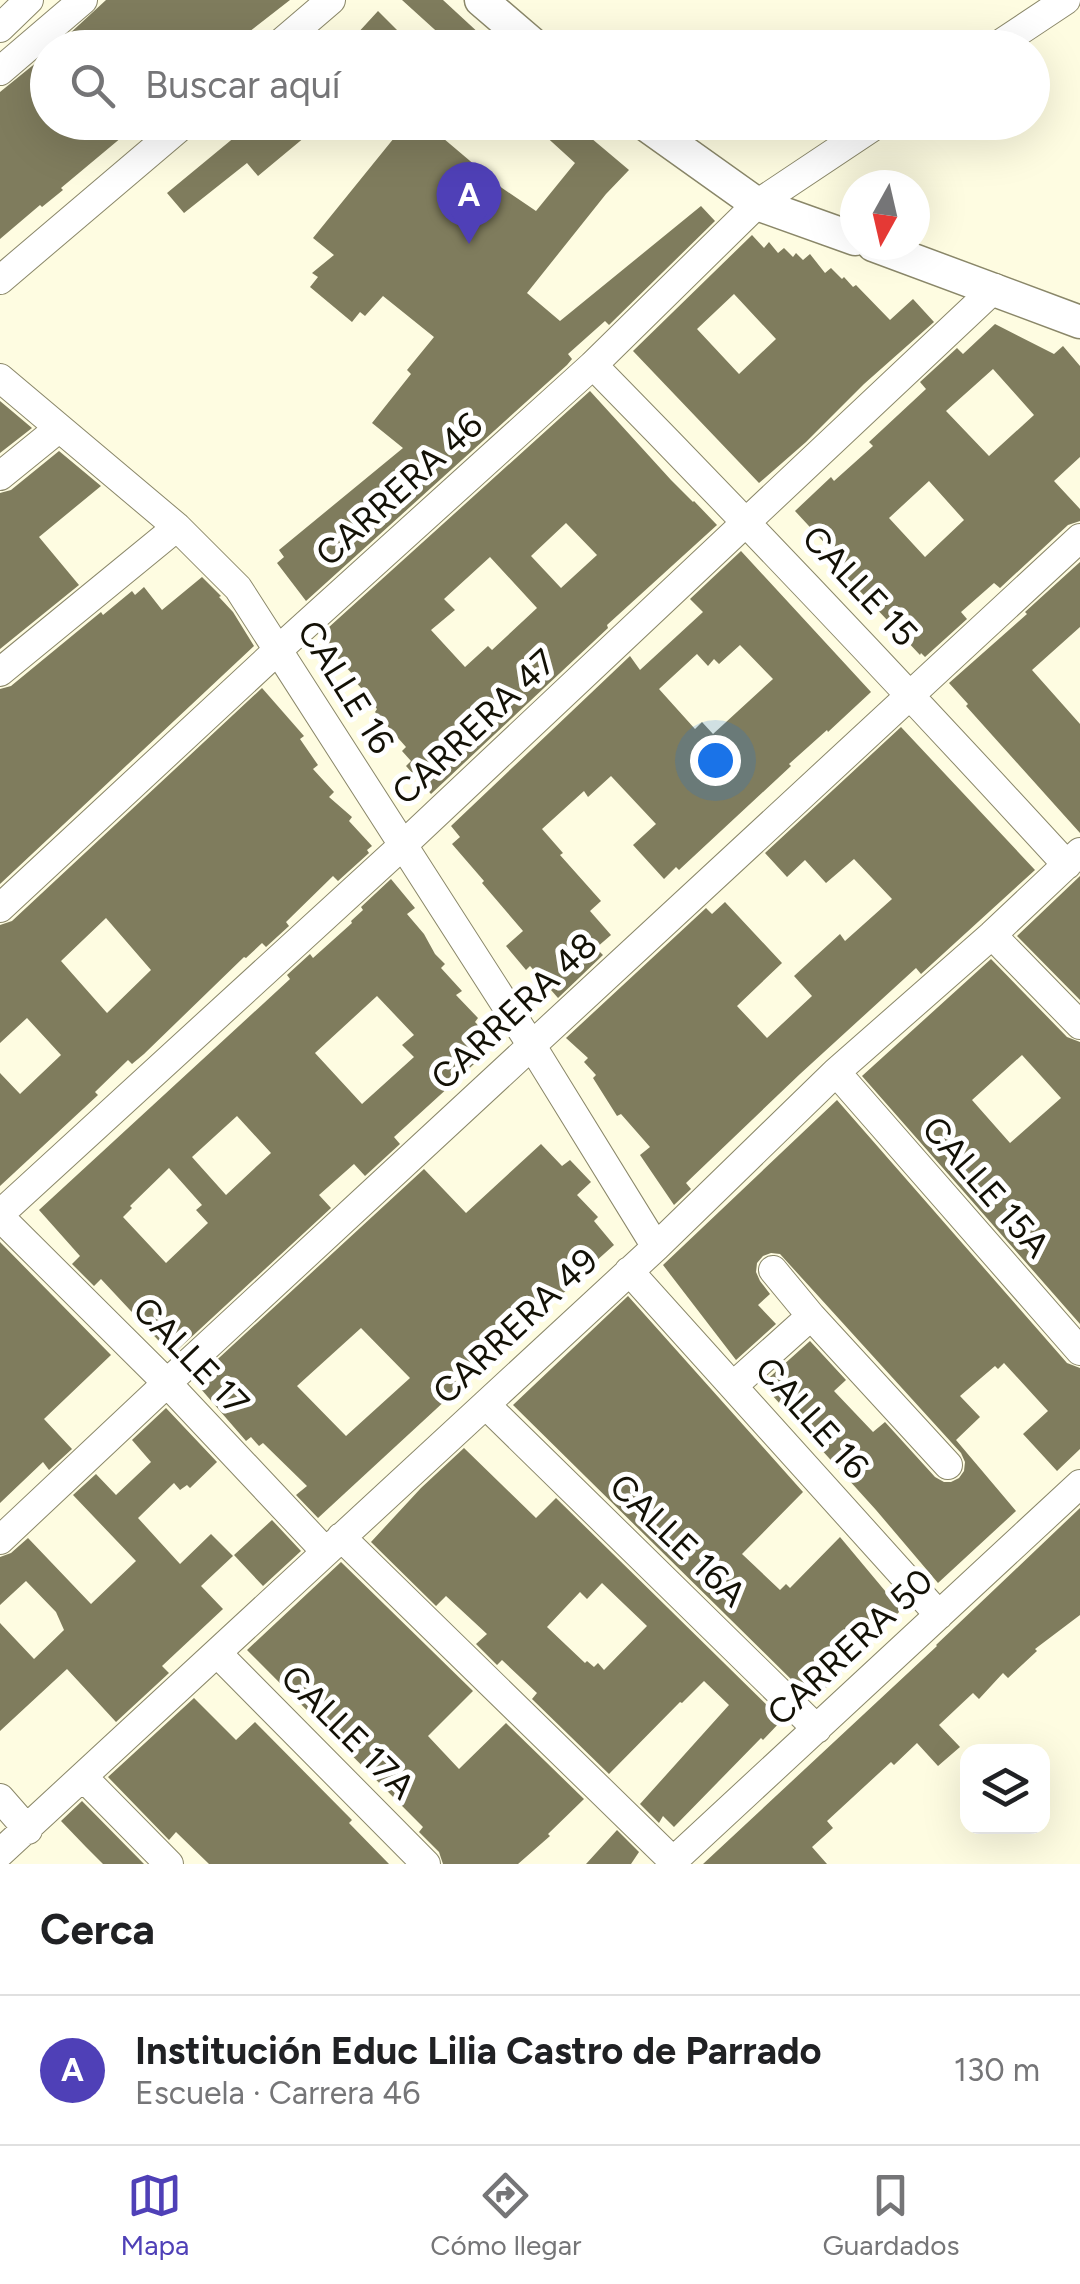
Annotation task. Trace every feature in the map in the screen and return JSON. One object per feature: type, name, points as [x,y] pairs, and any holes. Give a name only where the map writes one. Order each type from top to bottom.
[{"type":"street","points":[[0,28],[29,0]]},
{"type":"street","points":[[47,30],[83,0]]},
{"type":"street","points":[[296,30],[331,0]]},
{"type":"street","points":[[481,0],[517,30]]},
{"type":"street","points":[[1021,30],[1066,0]]},
{"type":"street","points":[[0,70],[30,45]]},
{"type":"street","points":[[0,280],[165,140]]},
{"type":"street","points":[[667,140],[757,204],[840,233]]},
{"type":"street","name":"CARRERA 46","points":[[0,908],[593,365],[757,204],[853,140]]},
{"type":"street","points":[[915,260],[1080,322]]},
{"type":"street","name":"CARRERA 47","points":[[0,1216],[402,846],[994,288]]},
{"type":"street","name":"CALLE 15","points":[[593,365],[1073,858]]},
{"type":"street","name":"CALLE 16","points":[[0,378],[176,527],[238,588],[656,1247]]},
{"type":"street","points":[[0,476],[58,429]]},
{"type":"street","points":[[0,672],[176,527]]},
{"type":"street","name":"CARRERA 48","points":[[0,1540],[1080,538]]},
{"type":"street","name":"CARRERA 49","points":[[0,1854],[656,1247],[836,1072],[1073,858]]},
{"type":"street","points":[[992,935],[1080,1025]]},
{"type":"street","name":"CALLE 15A","points":[[836,1072],[1080,1351]]},
{"type":"street","name":"CALLE 17","points":[[0,1216],[333,1544],[672,1863]]},
{"type":"street","points":[[773,1270],[948,1465]]},
{"type":"street","name":"CALLE 16","points":[[629,1271],[939,1615]]},
{"type":"street","points":[[732,1386],[811,1316]]},
{"type":"street","name":"CALLE 16A","points":[[486,1405],[816,1729]]},
{"type":"street","name":"CARRERA 50","points":[[672,1863],[1080,1484]]},
{"type":"street","name":"CALLE 17A","points":[[216,1653],[426,1864]]},
{"type":"street","points":[[84,1778],[170,1864]]},
{"type":"street","points":[[0,1798],[28,1830]]},
{"type":"building","points":[[106,0],[290,0],[251,30],[74,30]]},
{"type":"building","points":[[402,0],[443,0],[476,30],[435,30]]},
{"type":"building","points":[[378,11],[397,30],[361,30]]},
{"type":"building","points":[[30,68],[30,140],[118,140],[0,239],[0,92]]},
{"type":"building","points":[[231,140],[301,140],[258,176],[247,163],[184,213],[167,193]]},
{"type":"building","points":[[392,140],[445,140],[536,211],[575,163],[550,140],[593,140],[629,170],[527,293],[560,321],[701,206],[715,221],[609,325],[605,321],[568,354],[572,359],[567,365],[306,601],[277,563],[284,557],[279,550],[403,448],[372,423],[434,337],[383,296],[365,316],[360,312],[352,322],[310,287],[318,277],[312,273],[334,255],[313,238]]},
{"type":"building","points":[[752,235],[764,248],[769,242],[778,253],[784,248],[803,260],[810,254],[825,273],[831,268],[853,287],[856,285],[890,320],[913,299],[934,322],[759,483],[633,351]],"holes":[[[734,294],[776,339],[739,374],[697,329]]]},
{"type":"building","points":[[995,324],[1054,354],[1063,346],[1080,366],[1080,457],[1054,481],[1080,509],[1080,521],[1068,525],[1000,588],[994,583],[961,612],[967,619],[925,657],[841,571],[846,566],[795,511],[831,477],[834,481],[873,446],[869,442],[926,389],[920,382],[957,348],[963,354]],"holes":[[[993,369],[1034,415],[989,456],[946,411]],[[929,481],[964,520],[925,557],[889,518]]]},
{"type":"building","points":[[590,391],[717,525],[431,794],[406,766],[411,761],[402,751],[406,747],[375,712],[377,709],[356,678],[318,637]],"holes":[[[566,523],[597,555],[561,588],[531,556]],[[490,557],[537,608],[492,650],[488,646],[465,667],[431,630],[455,610],[444,599]]]},
{"type":"building","points":[[0,401],[32,428],[0,453]]},
{"type":"building","points":[[59,451],[101,486],[39,537],[79,585],[0,649],[0,493],[11,490]]},
{"type":"building","points":[[741,551],[871,692],[679,870],[676,867],[664,879],[633,845],[656,824],[611,776],[588,797],[584,791],[542,829],[601,901],[590,911],[611,935],[596,948],[603,955],[558,998],[506,946],[523,931],[452,844],[460,837],[451,826],[630,656],[640,670],[703,612],[690,599]],"holes":[[[740,645],[773,679],[713,734],[702,722],[695,729],[659,689],[697,654],[708,666],[714,659],[719,664]]]},
{"type":"building","points":[[1080,562],[1080,627],[1032,670],[1080,724],[1080,833],[949,683]]},
{"type":"building","points":[[202,577],[221,596],[254,646],[0,884],[0,689],[11,686],[132,591],[135,595],[144,587],[162,610]]},
{"type":"building","points":[[262,688],[304,736],[300,739],[318,765],[313,769],[334,792],[329,797],[352,817],[349,821],[372,846],[338,881],[333,876],[266,947],[262,943],[244,957],[144,1054],[132,1064],[128,1060],[95,1092],[98,1095],[0,1186],[0,1073],[20,1094],[61,1055],[27,1018],[0,1043],[0,925],[12,921]],"holes":[[[106,918],[151,970],[107,1013],[61,961]]]},
{"type":"building","points":[[901,727],[1035,870],[921,974],[916,968],[800,1074],[686,1183],[691,1189],[674,1205],[640,1155],[650,1147],[621,1114],[617,1116],[593,1078],[596,1075],[584,1062],[588,1058],[566,1038],[706,908],[712,914],[725,902],[782,963],[737,1006],[767,1038],[812,996],[794,976],[840,934],[845,941],[892,899],[854,859],[826,883],[805,860],[787,877],[765,853]]},
{"type":"building","points":[[1080,876],[1080,1000],[1017,936]]},
{"type":"building","points":[[391,879],[415,908],[407,914],[445,964],[441,968],[462,991],[456,995],[496,1044],[394,1137],[400,1144],[365,1176],[354,1164],[319,1195],[331,1208],[172,1355],[101,1279],[94,1286],[72,1264],[80,1256],[39,1210],[290,979],[287,975],[352,923],[363,910],[361,907]],"holes":[[[377,996],[414,1035],[402,1045],[414,1057],[362,1104],[315,1053]],[[237,1116],[271,1153],[226,1195],[192,1157]],[[169,1168],[202,1205],[196,1210],[208,1223],[166,1263],[123,1217]]]},
{"type":"building","points":[[991,959],[1067,1037],[1080,1042],[1080,1324],[862,1076]],"holes":[[[1022,1055],[1061,1098],[1010,1143],[972,1100]]]},
{"type":"building","points":[[837,1100],[1067,1363],[1080,1368],[1080,1449],[1057,1471],[1023,1434],[1048,1411],[1004,1363],[960,1396],[980,1417],[956,1440],[1016,1511],[938,1583],[762,1384],[810,1341],[846,1380],[834,1391],[873,1432],[885,1422],[944,1482],[959,1478],[964,1471],[961,1453],[780,1254],[763,1256],[756,1272],[770,1294],[758,1305],[776,1324],[736,1360],[663,1265]]},
{"type":"building","points":[[541,1144],[562,1166],[570,1160],[591,1182],[577,1195],[598,1217],[594,1221],[614,1245],[506,1344],[500,1338],[453,1379],[461,1386],[318,1518],[296,1495],[307,1486],[263,1443],[259,1446],[251,1437],[246,1441],[194,1381],[424,1169],[466,1213]],"holes":[[[361,1328],[410,1378],[346,1436],[297,1386]]]},
{"type":"building","points":[[0,1242],[111,1355],[44,1419],[72,1449],[49,1470],[43,1462],[0,1503]]},
{"type":"building","points":[[628,1296],[803,1492],[742,1554],[780,1590],[786,1584],[790,1588],[840,1537],[901,1610],[815,1699],[513,1405]]},
{"type":"building","points":[[166,1408],[217,1462],[190,1488],[187,1485],[180,1490],[174,1483],[138,1518],[180,1564],[211,1534],[233,1556],[201,1586],[223,1609],[162,1666],[169,1673],[116,1722],[67,1669],[0,1731],[0,1623],[34,1659],[64,1630],[56,1612],[26,1581],[0,1605],[0,1557],[28,1538],[91,1604],[136,1561],[73,1495],[96,1474],[116,1495],[151,1462],[132,1440]]},
{"type":"building","points":[[464,1448],[536,1518],[556,1498],[782,1720],[674,1827],[663,1816],[659,1823],[640,1804],[729,1705],[704,1681],[609,1774],[532,1699],[537,1693],[502,1660],[497,1665],[476,1644],[487,1634],[446,1596],[436,1606],[371,1542]],"holes":[[[602,1583],[647,1626],[604,1670],[598,1663],[594,1667],[585,1663],[547,1627],[580,1592],[587,1599]]]},
{"type":"building","points":[[1080,1508],[1080,1615],[1035,1649],[1008,1678],[1003,1673],[979,1699],[973,1693],[939,1725],[960,1747],[938,1766],[917,1743],[894,1765],[891,1762],[827,1821],[833,1828],[812,1847],[827,1864],[703,1864],[937,1646]]},
{"type":"building","points":[[272,1520],[301,1551],[263,1586],[234,1555]]},
{"type":"building","points":[[341,1562],[473,1691],[428,1736],[459,1769],[506,1723],[584,1799],[518,1864],[443,1864],[439,1852],[419,1832],[423,1827],[247,1650]]},
{"type":"building","points":[[194,1698],[236,1740],[255,1722],[352,1820],[349,1823],[389,1864],[209,1864],[176,1832],[169,1840],[108,1777]]},
{"type":"building","points":[[82,1801],[144,1864],[103,1864],[86,1847],[61,1821]]},
{"type":"building","points":[[617,1830],[639,1852],[631,1864],[586,1864]]},
{"type":"place","name":"Institución Educ Lilia Castro de Parrado","points":[[469,244]]}]
